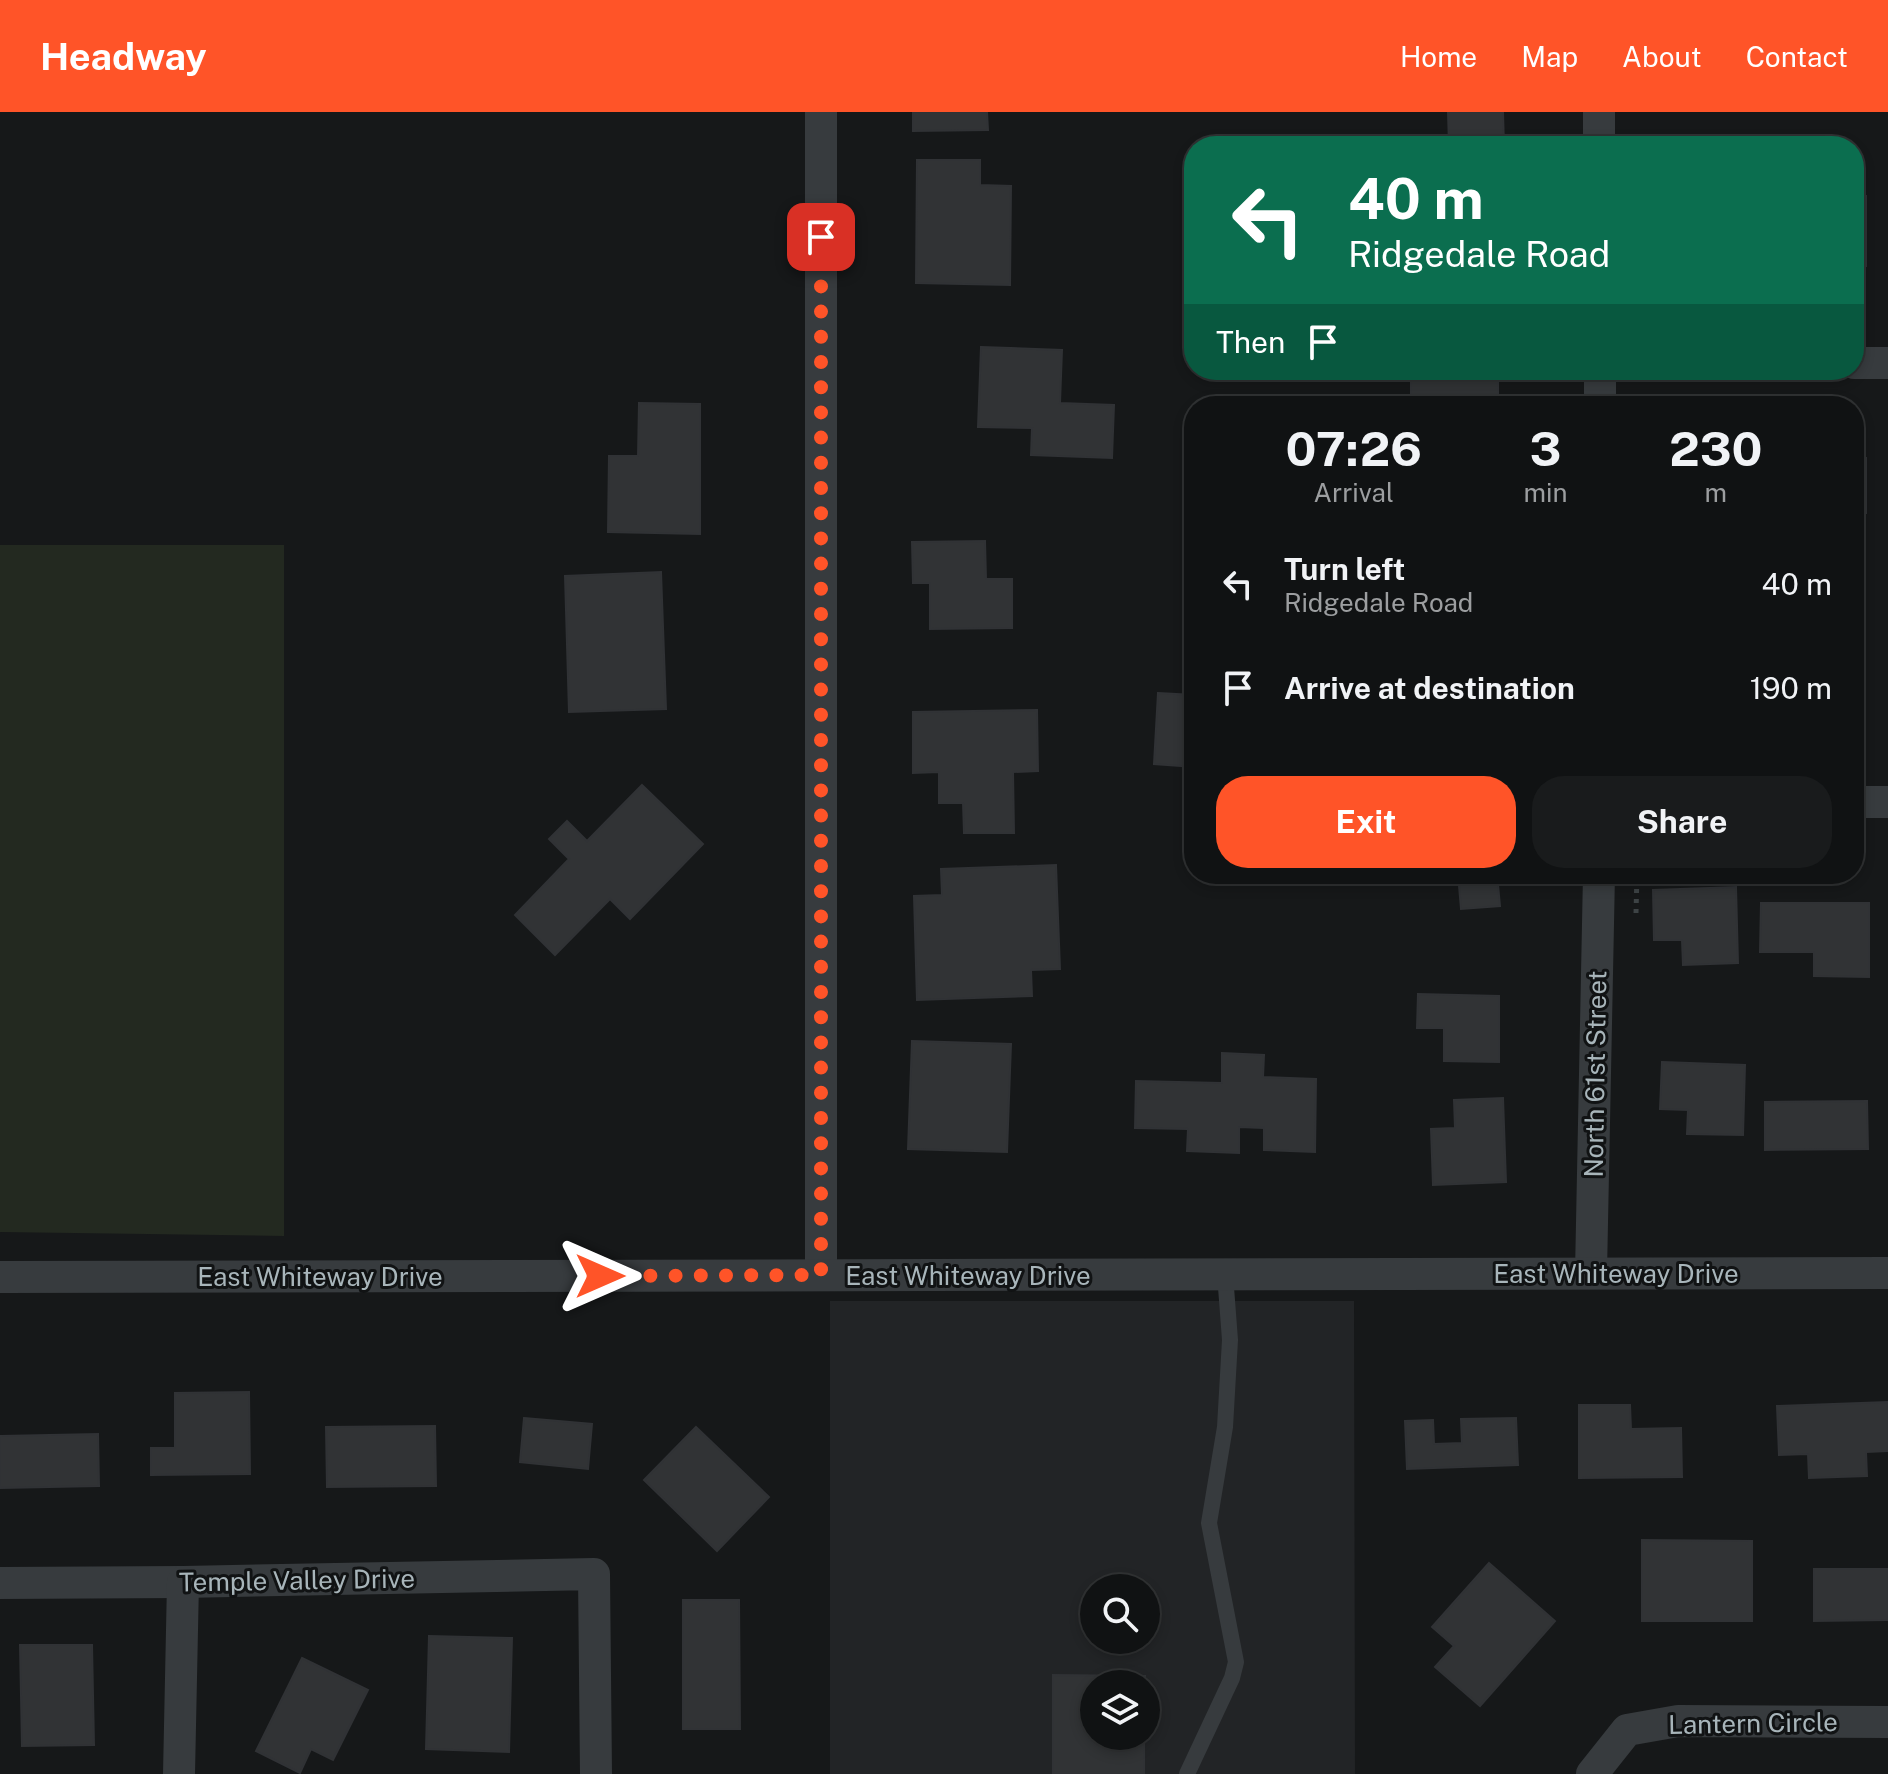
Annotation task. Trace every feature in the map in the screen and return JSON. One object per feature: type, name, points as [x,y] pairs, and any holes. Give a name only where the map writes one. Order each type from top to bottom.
[{"type":"street","points":[[821,112],[821,1275]]},
{"type":"street","points":[[1599,112],[1599,136]]},
{"type":"street","points":[[1864,363],[1888,363]]},
{"type":"street","points":[[1864,802],[1888,802]]},
{"type":"street","name":"North 61st Street","points":[[1591,1273],[1599,884]]},
{"type":"street","name":"East Whiteway Drive","points":[[0,1277],[1888,1273]]},
{"type":"street","name":"Temple Valley Drive","points":[[0,1583],[594,1574],[596,1774]]},
{"type":"street","points":[[179,1774],[183,1582]]},
{"type":"street","name":"Lantern Circle","points":[[1592,1774],[1627,1730],[1678,1721],[1888,1722]]},
{"type":"lane","points":[[1187,1774],[1232,1678],[1236,1662],[1209,1523],[1225,1427],[1230,1340],[1225,1274]]},
{"type":"shaded area","points":[[0,545],[284,545],[284,1236],[0,1232]]},
{"type":"shaded area","points":[[830,1301],[1354,1301],[1355,1774],[830,1774]]},
{"type":"building","points":[[913,112],[987,112],[988,130],[913,131]]},
{"type":"building","points":[[1448,112],[1503,112],[1504,136],[1449,136]]},
{"type":"building","points":[[917,160],[980,160],[980,185],[1011,186],[1010,285],[916,283]]},
{"type":"building","points":[[1864,196],[1866,196],[1864,266]]},
{"type":"building","points":[[981,347],[1062,350],[1060,403],[1114,405],[1112,458],[1031,455],[1032,428],[978,427]]},
{"type":"building","points":[[1411,380],[1498,380],[1498,396],[1411,396]]},
{"type":"building","points":[[639,403],[700,404],[700,534],[608,532],[609,456],[638,456]]},
{"type":"building","points":[[1864,458],[1866,458],[1864,513]]},
{"type":"building","points":[[985,541],[986,579],[1012,579],[1012,628],[930,629],[930,583],[913,583],[912,542]]},
{"type":"building","points":[[661,572],[666,709],[569,712],[565,576]]},
{"type":"building","points":[[1158,693],[1184,694],[1184,766],[1154,764]]},
{"type":"building","points":[[1037,710],[1038,771],[1013,772],[1014,833],[964,833],[963,803],[939,803],[939,772],[913,773],[913,712]]},
{"type":"building","points":[[642,785],[703,844],[630,919],[610,899],[555,955],[515,915],[569,859],[549,839],[567,821],[587,841]]},
{"type":"building","points":[[1056,865],[1060,969],[1031,970],[1032,996],[917,1000],[914,896],[942,895],[941,869]]},
{"type":"building","points":[[1459,884],[1498,884],[1500,906],[1461,909]]},
{"type":"building","points":[[1736,887],[1738,963],[1683,965],[1682,940],[1654,940],[1653,890]]},
{"type":"building","points":[[1761,903],[1869,903],[1869,977],[1814,976],[1814,952],[1760,952]]},
{"type":"building","points":[[1418,994],[1499,996],[1499,1062],[1444,1061],[1444,1028],[1417,1028]]},
{"type":"building","points":[[912,1041],[1011,1044],[1007,1152],[908,1149]]},
{"type":"building","points":[[1222,1053],[1264,1055],[1263,1077],[1316,1079],[1315,1152],[1264,1150],[1264,1128],[1239,1127],[1239,1153],[1187,1151],[1188,1129],[1135,1128],[1136,1081],[1222,1083]]},
{"type":"building","points":[[1662,1062],[1745,1065],[1743,1135],[1687,1134],[1688,1110],[1660,1109]]},
{"type":"building","points":[[1503,1098],[1506,1182],[1433,1185],[1431,1129],[1455,1128],[1454,1100]]},
{"type":"building","points":[[1867,1101],[1868,1149],[1765,1150],[1765,1102]]},
{"type":"building","points":[[249,1392],[250,1474],[151,1475],[151,1448],[175,1448],[175,1393]]},
{"type":"building","points":[[1888,1402],[1888,1451],[1866,1452],[1867,1476],[1809,1478],[1808,1454],[1779,1455],[1777,1406]]},
{"type":"building","points":[[1579,1405],[1630,1405],[1631,1429],[1681,1428],[1682,1477],[1579,1478]]},
{"type":"building","points":[[524,1418],[592,1424],[588,1469],[520,1462]]},
{"type":"building","points":[[1516,1418],[1518,1465],[1407,1469],[1405,1421],[1433,1420],[1434,1444],[1462,1443],[1461,1419]]},
{"type":"building","points":[[435,1426],[436,1486],[327,1487],[326,1427]]},
{"type":"building","points":[[696,1427],[769,1497],[717,1551],[644,1480]]},
{"type":"building","points":[[98,1434],[99,1486],[0,1488],[0,1436]]},
{"type":"building","points":[[1642,1540],[1752,1541],[1752,1621],[1642,1621]]},
{"type":"building","points":[[1489,1563],[1555,1621],[1480,1706],[1435,1667],[1454,1646],[1432,1627]]},
{"type":"building","points":[[1814,1569],[1888,1569],[1888,1620],[1814,1621]]},
{"type":"building","points":[[683,1600],[739,1600],[740,1729],[683,1729]]},
{"type":"building","points":[[429,1636],[512,1638],[509,1752],[426,1749]]},
{"type":"building","points":[[20,1645],[92,1645],[94,1745],[22,1746]]},
{"type":"building","points":[[302,1658],[368,1690],[333,1760],[311,1749],[300,1773],[256,1751]]},
{"type":"building","points":[[1053,1675],[1080,1675],[1080,1750],[1144,1750],[1144,1774],[1053,1774]]},
{"type":"route","points":[[600,1276],[821,1275],[821,237]]}]
